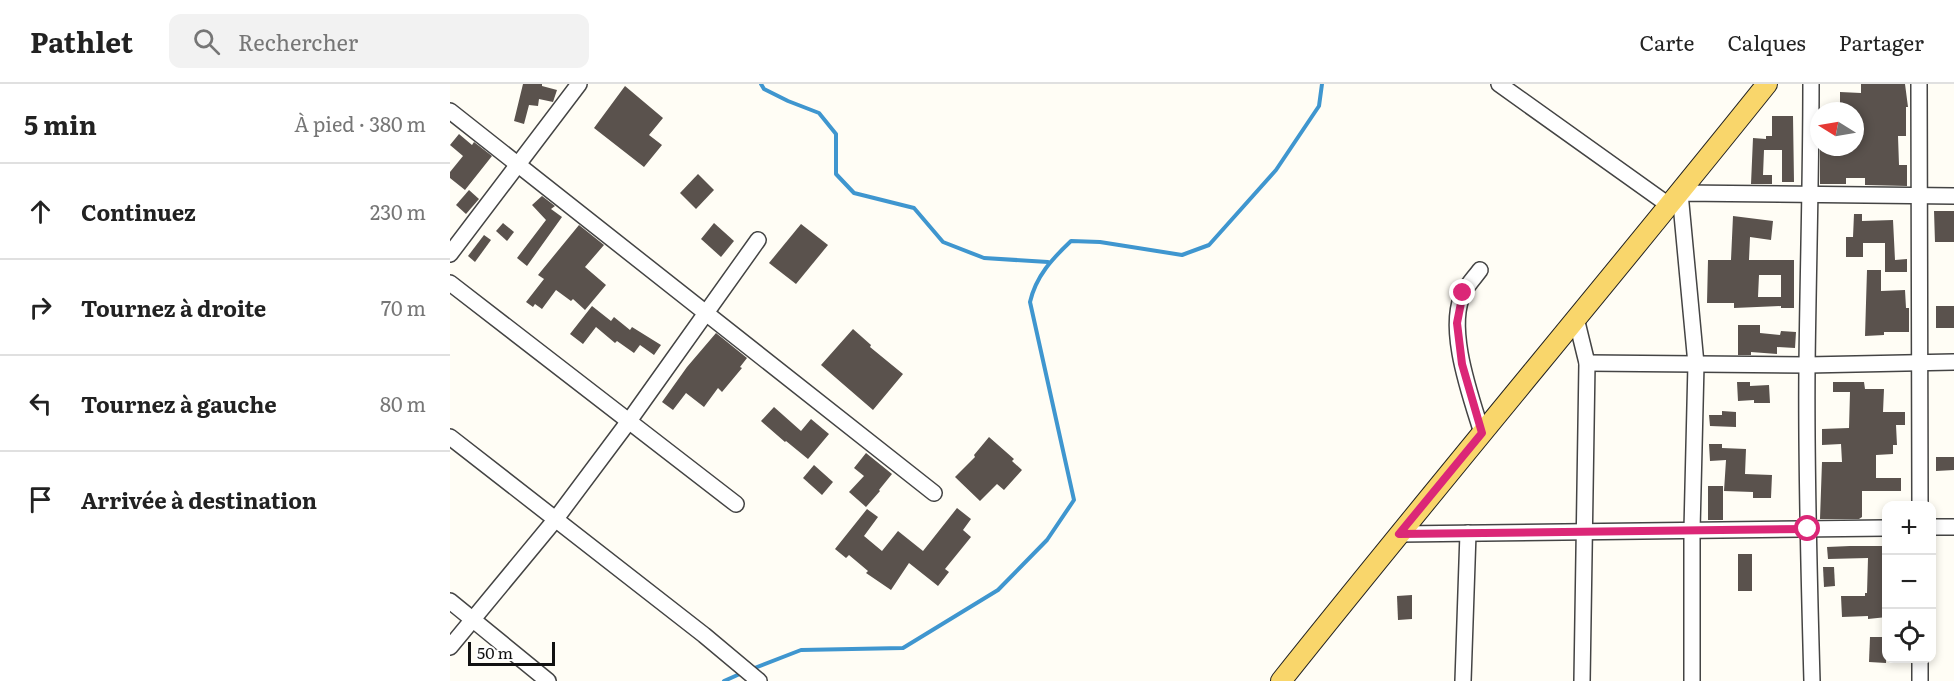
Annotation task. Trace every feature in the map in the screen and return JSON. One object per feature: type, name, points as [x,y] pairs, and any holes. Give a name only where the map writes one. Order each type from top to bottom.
[{"type":"main road","points":[[1281,681],[1767,84]]},
{"type":"street","points":[[450,254],[579,84]]},
{"type":"street","points":[[1499,84],[1675,199],[1811,194],[1954,196]]},
{"type":"street","points":[[1811,84],[1807,365],[1812,681]]},
{"type":"street","points":[[1919,84],[1920,501]]},
{"type":"street","points":[[450,111],[933,493]]},
{"type":"street","points":[[1675,199],[1696,364],[1692,530],[1692,681]]},
{"type":"street","points":[[450,647],[555,520],[629,421],[758,240]]},
{"type":"street","points":[[1480,270],[1463,293],[1457,323],[1462,364],[1482,433]]},
{"type":"street","points":[[450,283],[736,504]]},
{"type":"street","points":[[1576,318],[1587,363],[1582,681]]},
{"type":"street","points":[[1587,363],[1807,365],[1954,362]]},
{"type":"street","points":[[450,437],[757,679]]},
{"type":"street","points":[[1936,527],[1954,527]]},
{"type":"street","points":[[1399,534],[1882,528]]},
{"type":"street","points":[[1463,681],[1468,533]]},
{"type":"street","points":[[450,601],[548,681]]},
{"type":"street","points":[[1920,663],[1920,681]]},
{"type":"building","points":[[523,84],[542,84],[542,86],[557,90],[553,102],[539,99],[538,106],[529,105],[524,124],[514,121]]},
{"type":"building","points":[[1861,84],[1905,84],[1908,107],[1906,107],[1906,136],[1898,136],[1899,165],[1907,165],[1907,186],[1865,185],[1865,178],[1846,178],[1846,184],[1820,184],[1820,156],[1864,156],[1864,102],[1840,102],[1840,92],[1861,93]]},
{"type":"building","points":[[625,86],[663,118],[649,135],[662,145],[644,167],[594,128]]},
{"type":"building","points":[[1772,116],[1793,116],[1794,182],[1782,182],[1782,150],[1764,150],[1763,175],[1772,175],[1772,184],[1751,184],[1753,138],[1766,139],[1766,136],[1772,136]]},
{"type":"building","points":[[459,134],[472,145],[474,142],[492,156],[465,190],[450,178],[450,172],[463,156],[450,145]]},
{"type":"building","points":[[698,174],[714,190],[696,209],[680,193]]},
{"type":"building","points":[[469,190],[479,199],[466,214],[456,205]]},
{"type":"building","points":[[542,196],[555,206],[551,209],[562,217],[527,266],[517,258],[546,220],[532,205]]},
{"type":"building","points":[[1934,211],[1954,211],[1954,242],[1935,242]]},
{"type":"building","points":[[1854,214],[1862,214],[1862,221],[1893,220],[1895,260],[1907,259],[1907,272],[1885,272],[1885,243],[1863,243],[1863,257],[1846,257],[1846,237],[1853,237]]},
{"type":"building","points":[[1733,216],[1773,221],[1771,240],[1750,237],[1749,260],[1794,260],[1794,308],[1781,308],[1781,306],[1734,308],[1734,303],[1707,303],[1708,260],[1731,260]],"holes":[[[1759,275],[1781,275],[1781,297],[1758,297]]]},
{"type":"building","points":[[503,223],[514,232],[507,241],[496,231]]},
{"type":"building","points":[[714,223],[734,241],[721,257],[701,239]]},
{"type":"building","points":[[801,224],[828,245],[796,284],[769,263]]},
{"type":"building","points":[[579,225],[604,245],[585,267],[606,285],[585,310],[573,299],[571,301],[556,290],[542,309],[535,304],[533,307],[526,302],[544,279],[538,275]]},
{"type":"building","points":[[484,235],[491,240],[475,262],[468,256]]},
{"type":"building","points":[[1867,270],[1881,270],[1881,291],[1905,290],[1906,308],[1909,308],[1909,332],[1884,332],[1884,335],[1865,336]]},
{"type":"building","points":[[592,306],[611,321],[614,317],[630,330],[632,327],[661,345],[654,355],[640,345],[634,353],[617,341],[615,343],[596,327],[583,344],[570,334]]},
{"type":"building","points":[[1936,306],[1954,306],[1954,328],[1936,328]]},
{"type":"building","points":[[1738,325],[1760,325],[1760,333],[1780,335],[1781,331],[1796,332],[1795,348],[1777,347],[1777,354],[1751,352],[1751,355],[1738,355]]},
{"type":"building","points":[[853,329],[871,345],[870,347],[903,374],[873,410],[821,365]]},
{"type":"building","points":[[716,333],[747,358],[740,367],[742,368],[722,392],[718,388],[704,407],[686,393],[673,410],[662,402],[687,367]]},
{"type":"building","points":[[1737,382],[1750,382],[1750,386],[1769,385],[1770,403],[1754,403],[1754,400],[1738,401]]},
{"type":"building","points":[[1833,382],[1864,382],[1865,389],[1884,389],[1883,412],[1905,412],[1905,425],[1896,425],[1897,445],[1893,445],[1893,454],[1876,455],[1876,478],[1901,478],[1901,491],[1862,491],[1862,517],[1859,519],[1820,519],[1822,462],[1842,462],[1841,444],[1822,445],[1822,429],[1849,428],[1850,392],[1833,392]]},
{"type":"building","points":[[774,407],[801,431],[811,419],[829,434],[808,459],[761,421]]},
{"type":"building","points":[[1722,411],[1736,412],[1736,427],[1710,426],[1709,415],[1722,415]]},
{"type":"building","points":[[989,437],[1014,459],[1012,461],[1022,470],[1004,490],[997,484],[980,501],[955,477],[975,457],[974,455]]},
{"type":"building","points":[[1709,444],[1722,444],[1722,448],[1746,449],[1745,474],[1772,475],[1771,498],[1753,498],[1753,492],[1724,491],[1726,460],[1710,461]]},
{"type":"building","points":[[866,453],[892,474],[866,507],[849,492],[864,476],[854,468]]},
{"type":"building","points":[[1936,457],[1954,457],[1954,470],[1936,471]]},
{"type":"building","points":[[814,465],[833,482],[822,495],[803,478]]},
{"type":"building","points":[[1708,486],[1723,486],[1723,520],[1708,520]]},
{"type":"building","points":[[957,508],[971,519],[963,530],[971,537],[945,569],[949,572],[938,586],[909,563],[891,590],[866,573],[868,571],[849,555],[846,558],[835,549],[867,509],[878,517],[864,536],[882,551],[898,531],[923,551]]},
{"type":"building","points":[[1882,546],[1882,618],[1842,617],[1841,596],[1865,596],[1867,593],[1868,558],[1828,559],[1827,547]]},
{"type":"building","points":[[1738,554],[1752,554],[1752,591],[1738,591]]},
{"type":"building","points":[[1823,567],[1834,567],[1835,586],[1824,587]]},
{"type":"building","points":[[1412,595],[1412,619],[1398,620],[1397,596]]},
{"type":"building","points":[[1870,637],[1882,637],[1882,663],[1869,662]]},
{"type":"waterway","points":[[761,84],[764,89],[819,113],[836,134],[836,174],[854,193],[914,208],[943,242],[984,258],[1048,262]]},
{"type":"waterway","points":[[752,669],[801,650],[903,648],[998,590],[1047,540],[1074,500],[1030,302],[1036,284],[1051,261],[1071,241],[1100,242],[1182,255],[1209,245],[1276,170],[1319,106],[1322,84]]},
{"type":"waterway","points":[[724,681],[742,673]]},
{"type":"route","points":[[1463,293],[1457,323],[1462,364],[1482,433],[1399,534],[1808,529]]}]
